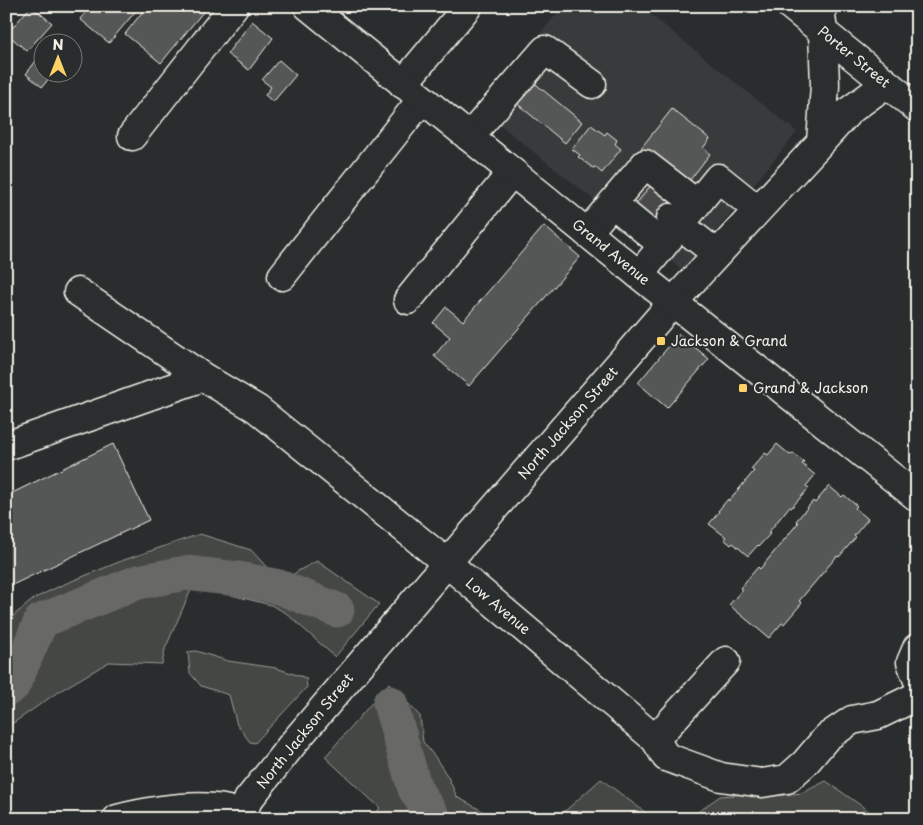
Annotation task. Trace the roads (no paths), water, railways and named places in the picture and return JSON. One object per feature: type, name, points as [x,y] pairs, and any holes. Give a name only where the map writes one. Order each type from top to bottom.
[{"type":"street","points":[[132,136],[234,6]]},
{"type":"street","name":"Grand Avenue","points":[[308,6],[587,233],[917,497]]},
{"type":"street","points":[[282,276],[413,92],[468,6]]},
{"type":"street","name":"Porter Street","points":[[791,6],[822,19],[886,84],[917,108]]},
{"type":"street","points":[[821,142],[825,85],[822,19]]},
{"type":"street","points":[[469,137],[545,50],[592,84]]},
{"type":"street","name":"North Jackson Street","points":[[241,816],[248,800],[295,741],[673,302],[849,111],[886,84]]},
{"type":"street","points":[[587,233],[628,195],[645,164],[697,204]]},
{"type":"street","points":[[408,300],[512,172]]},
{"type":"street","points":[[638,274],[671,229],[697,204],[718,178],[758,210]]},
{"type":"street","points":[[628,195],[671,229],[717,254]]},
{"type":"street","name":"Low Avenue","points":[[78,292],[203,377],[257,409],[447,563],[656,738],[666,757],[721,777],[762,783],[787,779],[806,763],[827,736],[852,720],[878,715],[917,696]]},
{"type":"street","points":[[6,446],[203,377]]},
{"type":"street","points":[[917,648],[911,662],[917,678]]},
{"type":"street","points":[[656,738],[726,661]]},
{"type":"street","points":[[117,819],[142,812],[179,808],[217,808],[241,816]]},
{"type":"waterway","points":[[6,690],[13,685],[41,621],[138,582],[186,573],[238,579],[279,587],[337,610]]},
{"type":"waterway","points":[[390,703],[415,789],[434,819]]},
{"type":"tunnel","points":[[644,197],[671,218]]},
{"type":"place","name":"Jackson & Grand","points":[[661,341]]},
{"type":"place","name":"Grand & Jackson","points":[[743,388]]}]
